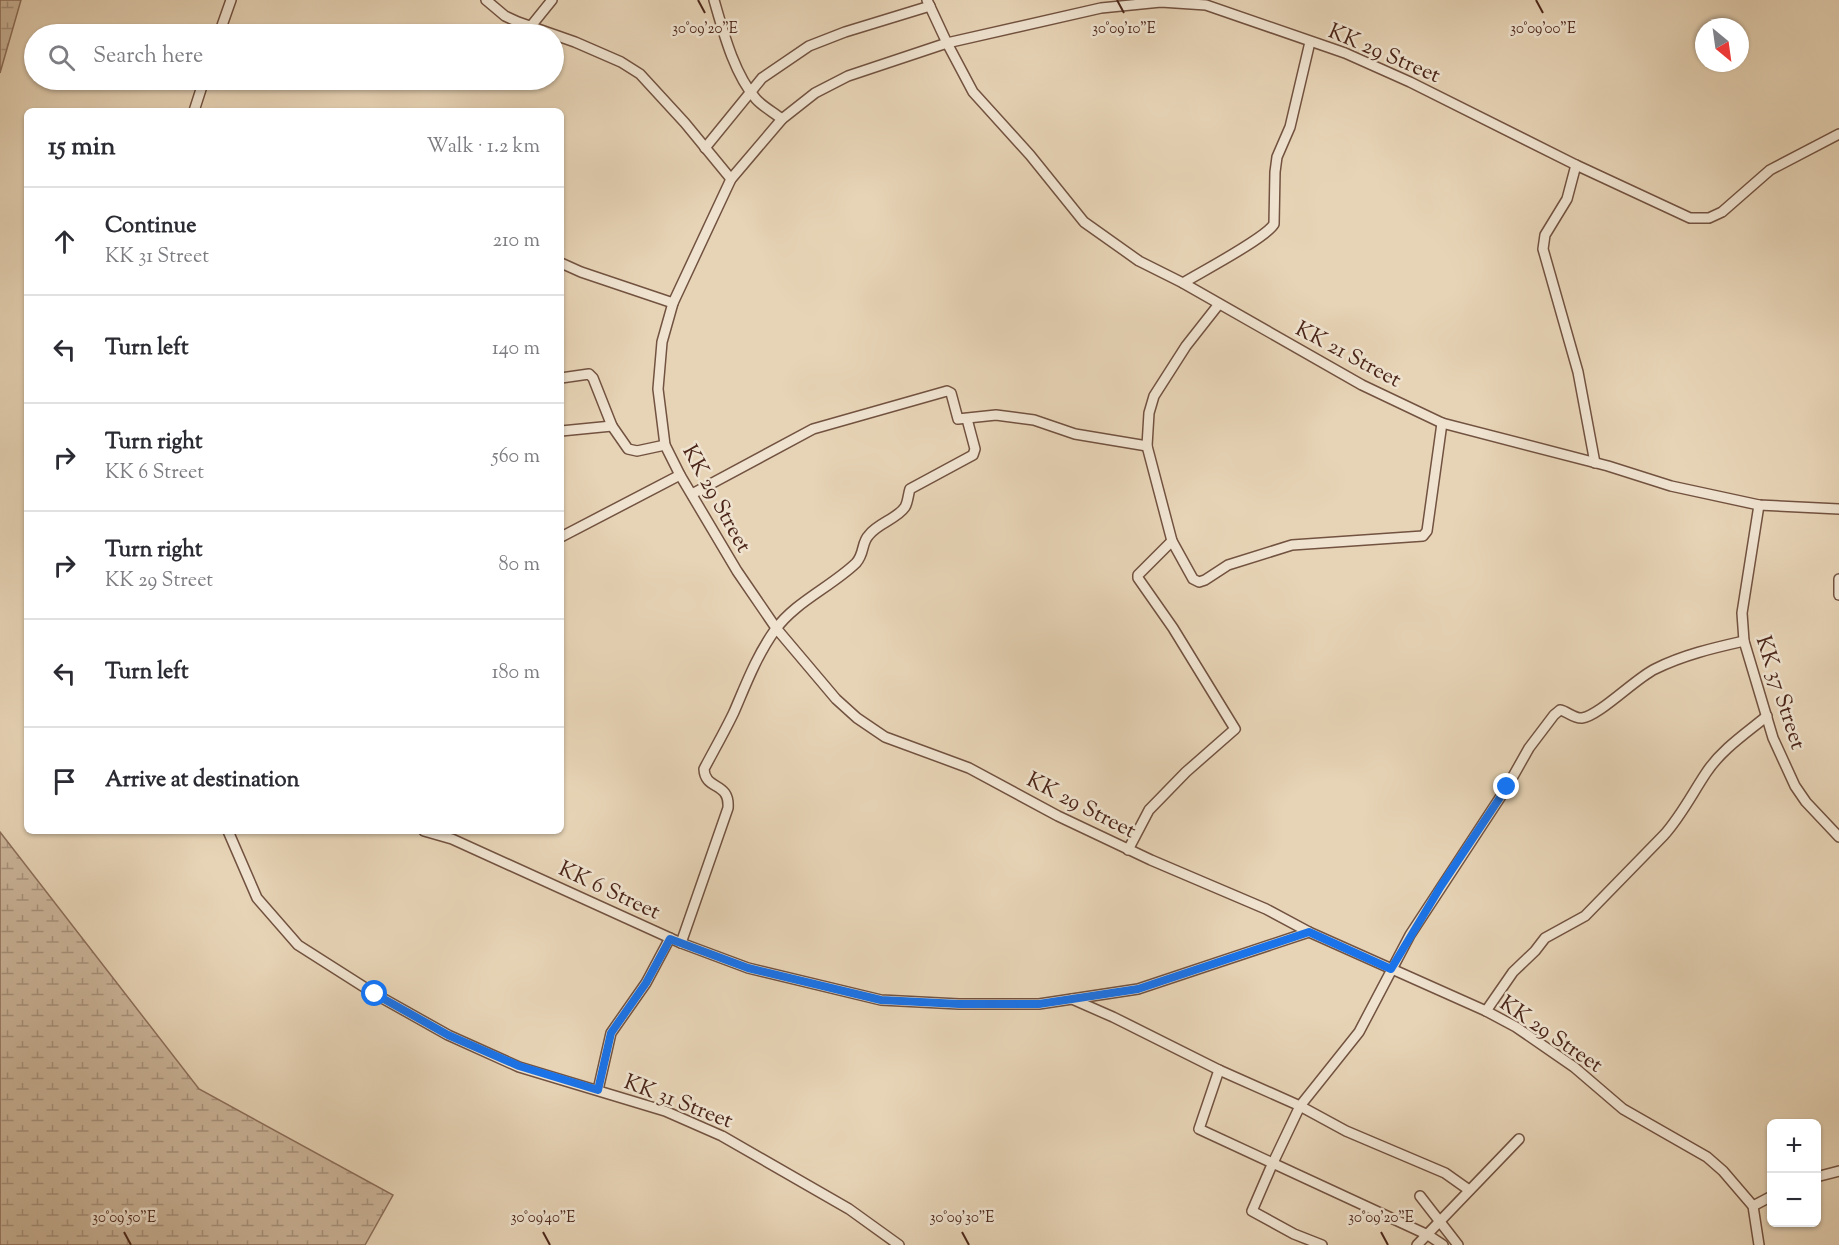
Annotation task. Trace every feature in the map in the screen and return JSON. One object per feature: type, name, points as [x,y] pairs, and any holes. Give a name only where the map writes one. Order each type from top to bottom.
[{"type":"street","points":[[223,24],[231,0]]},
{"type":"street","points":[[486,0],[506,16],[526,24]]},
{"type":"street","points":[[533,24],[552,0]]},
{"type":"street","points":[[714,0],[729,51],[751,93],[782,118]]},
{"type":"street","name":"KK 29 Street","points":[[1753,1206],[1723,1171],[1707,1157],[1623,1109],[1574,1067],[1516,1027],[1486,1011],[1309,932],[1266,909],[1128,850],[1058,816],[969,768],[885,736],[857,718],[836,699],[776,628],[737,572],[665,445],[658,389],[662,342],[673,303],[732,179],[782,118],[815,93],[848,75],[946,43],[1101,8],[1161,2],[1206,5],[1345,53],[1410,82],[1576,165],[1690,218],[1709,218],[1722,212],[1770,170],[1839,134]]},
{"type":"street","points":[[705,148],[762,78],[809,46],[928,3]]},
{"type":"street","name":"KK 21 Street","points":[[928,3],[946,43],[973,92],[1030,155],[1084,222],[1139,261],[1183,283],[1362,385],[1442,423],[1595,463],[1671,486],[1759,505],[1839,509]]},
{"type":"street","points":[[564,39],[621,62],[640,74],[732,179]]},
{"type":"street","points":[[1183,283],[1271,230],[1274,224],[1275,172],[1278,157],[1290,128],[1310,42]]},
{"type":"street","points":[[195,108],[201,90]]},
{"type":"street","points":[[1576,165],[1567,199],[1545,235],[1543,249],[1578,372],[1595,463]]},
{"type":"street","points":[[564,264],[673,303]]},
{"type":"street","points":[[1219,304],[1186,346],[1154,396],[1149,413],[1148,446],[1173,541],[1193,579],[1199,582],[1228,565],[1292,545],[1424,536],[1427,531],[1442,423]]},
{"type":"street","points":[[564,377],[589,374],[593,378],[612,426],[628,449],[637,451],[665,445]]},
{"type":"street","points":[[692,494],[813,429],[947,391],[951,393],[958,419],[996,415],[1034,420],[1075,434],[1148,446]]},
{"type":"street","points":[[681,943],[728,808],[726,794],[704,776],[704,769],[733,714],[758,657],[776,628],[800,606],[858,561],[864,552],[867,537],[877,526],[905,507],[910,489],[973,455],[975,449],[967,419]]},
{"type":"street","points":[[564,430],[612,426]]},
{"type":"street","points":[[564,535],[680,475]]},
{"type":"street","name":"KK 37 Street","points":[[1759,505],[1743,613],[1744,641],[1773,738],[1799,793],[1839,837]]},
{"type":"street","points":[[1128,850],[1149,810],[1186,772],[1235,729],[1173,628],[1138,578],[1138,575],[1173,541]]},
{"type":"street","points":[[1839,579],[1839,595]]},
{"type":"street","points":[[1322,1245],[1294,1234],[1252,1211],[1300,1106],[1359,1032],[1391,969],[1441,886],[1507,787],[1529,748],[1557,712],[1564,710],[1577,717],[1585,717],[1604,706],[1652,670],[1706,650],[1744,641]]},
{"type":"street","points":[[1486,1011],[1509,977],[1536,951],[1545,938],[1585,916],[1675,824],[1707,772],[1719,758],[1767,716]]},
{"type":"street","name":"KK 31 Street","points":[[229,834],[257,898],[298,945],[375,994],[448,1035],[519,1066],[665,1111],[722,1136],[849,1209],[899,1245]]},
{"type":"street","name":"KK 6 Street","points":[[434,834],[452,839],[670,939],[748,968],[881,1000],[959,1004],[1039,1004],[1138,989],[1309,932]]},
{"type":"street","points":[[598,1090],[611,1033],[646,983],[670,939]]},
{"type":"street","points":[[1072,999],[1219,1070],[1300,1106],[1346,1131],[1445,1173],[1469,1190]]},
{"type":"street","points":[[1219,1070],[1199,1129],[1428,1235],[1443,1245]]},
{"type":"street","points":[[1417,1245],[1442,1222],[1469,1190],[1519,1139]]},
{"type":"street","points":[[1821,1176],[1839,1171]]},
{"type":"street","points":[[1420,1196],[1458,1245]]},
{"type":"street","points":[[1759,1245],[1753,1206],[1767,1199]]},
{"type":"green space","points":[[0,0],[21,0],[0,73]]},
{"type":"green space","points":[[0,832],[199,1089],[393,1195],[365,1245],[0,1245]]},
{"type":"route","points":[[375,994],[448,1035],[519,1066],[598,1090],[611,1033],[646,983],[670,939],[748,968],[881,1000],[959,1004],[1039,1004],[1138,989],[1309,932],[1391,969],[1441,886],[1507,787]]}]
